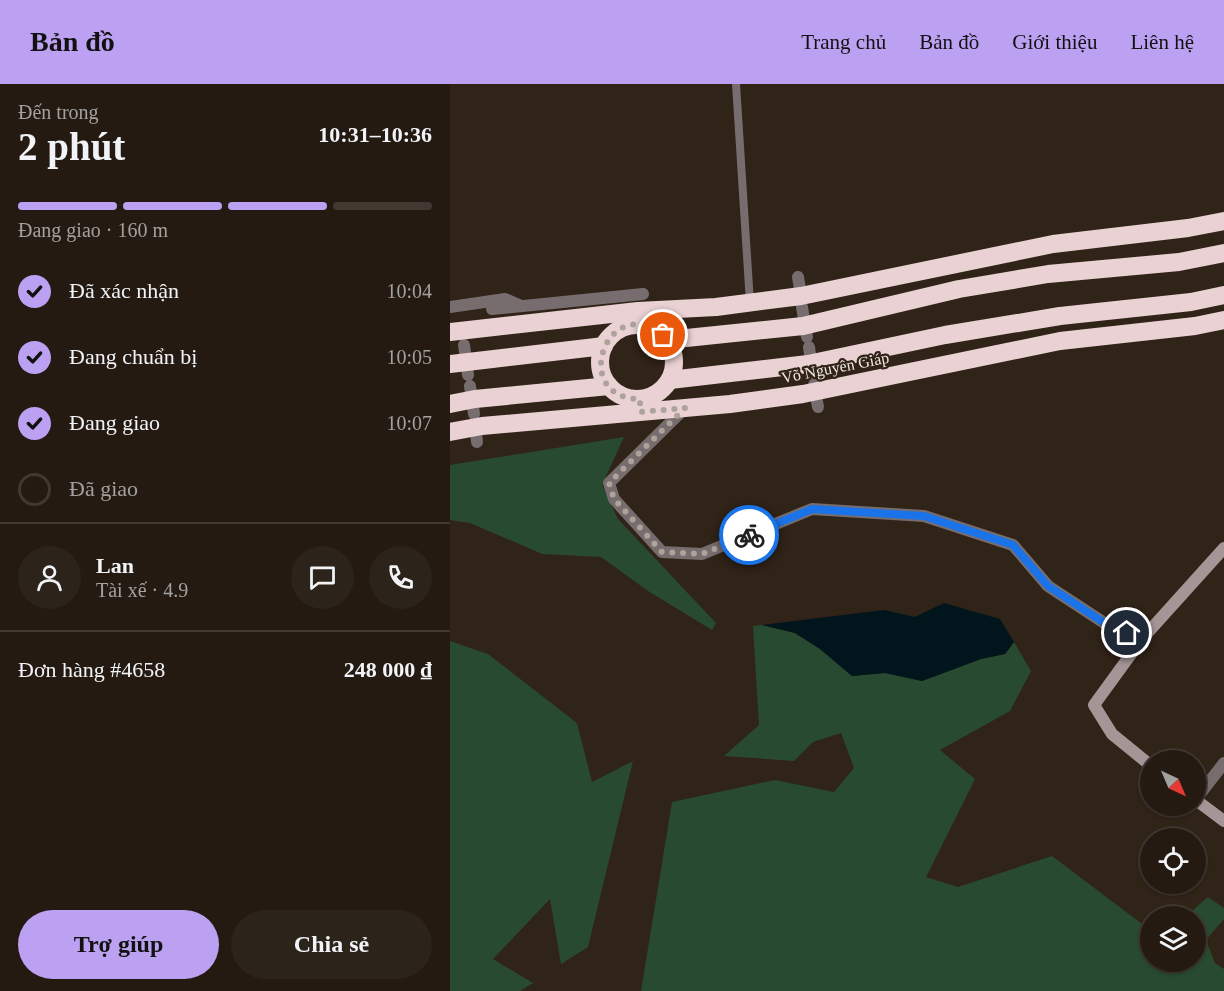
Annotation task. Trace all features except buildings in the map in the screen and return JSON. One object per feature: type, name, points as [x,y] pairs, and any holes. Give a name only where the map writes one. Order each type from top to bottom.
[{"type":"highway","name":"Võ Nguyên Giáp","points":[[450,404],[467,375],[555,319],[640,310],[802,302],[1053,244],[1188,228],[1224,221]]},
{"type":"highway","name":"Võ Nguyên Giáp","points":[[467,375],[640,405],[685,408],[730,404],[811,366],[959,289],[1048,274],[1179,262],[1224,253]]},
{"type":"highway","name":"Võ Nguyên Giáp","points":[[667,340],[811,366],[957,333],[1060,316],[1191,302],[1224,295]]},
{"type":"highway","name":"Võ Nguyên Giáp","points":[[467,375],[604,346],[611,336],[640,310]]},
{"type":"highway","points":[[640,310],[667,340],[674,356],[674,368],[670,380]]},
{"type":"highway","name":"Võ Nguyên Giáp","points":[[640,405],[670,380],[1060,341],[1195,326],[1224,320]]},
{"type":"highway","points":[[604,346],[600,367],[609,386]]},
{"type":"highway","name":"Võ Nguyên Giáp","points":[[467,375],[609,386],[640,405]]},
{"type":"highway","name":"Võ Nguyên Giáp","points":[[450,432],[467,375]]},
{"type":"street","points":[[798,277],[811,366]]},
{"type":"street","points":[[450,306],[505,299],[555,319]]},
{"type":"street","points":[[492,309],[523,306],[640,310]]},
{"type":"street","points":[[685,408],[609,483],[614,499],[662,552],[702,554],[812,509],[924,516],[1013,545],[1048,586],[1112,628],[1142,639]]},
{"type":"street","points":[[1140,757],[1112,734],[1094,705],[1142,639],[1224,548]]},
{"type":"street","points":[[1206,787],[1224,763]]},
{"type":"street","points":[[1206,808],[1224,821]]},
{"type":"lane","points":[[736,84],[750,303]]},
{"type":"green space","points":[[624,437],[602,485],[618,519],[716,623],[712,630],[648,591],[601,557],[542,554],[470,523],[450,520],[450,465]]},
{"type":"green space","points":[[762,625],[795,633],[820,649],[852,676],[885,673],[922,681],[981,659],[1005,654],[1014,642],[1031,671],[1010,711],[940,750],[975,779],[926,877],[958,887],[1052,856],[1140,922],[1140,972],[1206,972],[1206,940],[1215,963],[1224,969],[1224,991],[641,991],[672,802],[775,780],[834,792],[854,768],[841,733],[813,742],[794,761],[724,756],[759,725],[753,626]]},
{"type":"green space","points":[[450,641],[488,654],[577,723],[592,782],[633,761],[588,947],[561,964],[550,899],[493,959],[533,983],[520,991],[450,991]]},
{"type":"green space","points":[[1208,897],[1224,908],[1224,919],[1206,940],[1206,906],[1198,906]]},
{"type":"water","points":[[944,603],[1000,619],[1014,642],[1005,654],[981,659],[922,681],[885,673],[852,676],[820,649],[795,633],[762,625],[884,610],[915,617]]},
{"type":"way so far","points":[[663,335],[645,326],[632,325],[611,336],[602,351],[600,367],[609,386],[626,397],[640,399],[640,412],[685,408],[609,483],[614,499],[662,552],[702,554],[749,535]]},
{"type":"route","points":[[749,535],[812,509],[924,516],[1013,545],[1048,586],[1112,628],[1127,633]]}]
